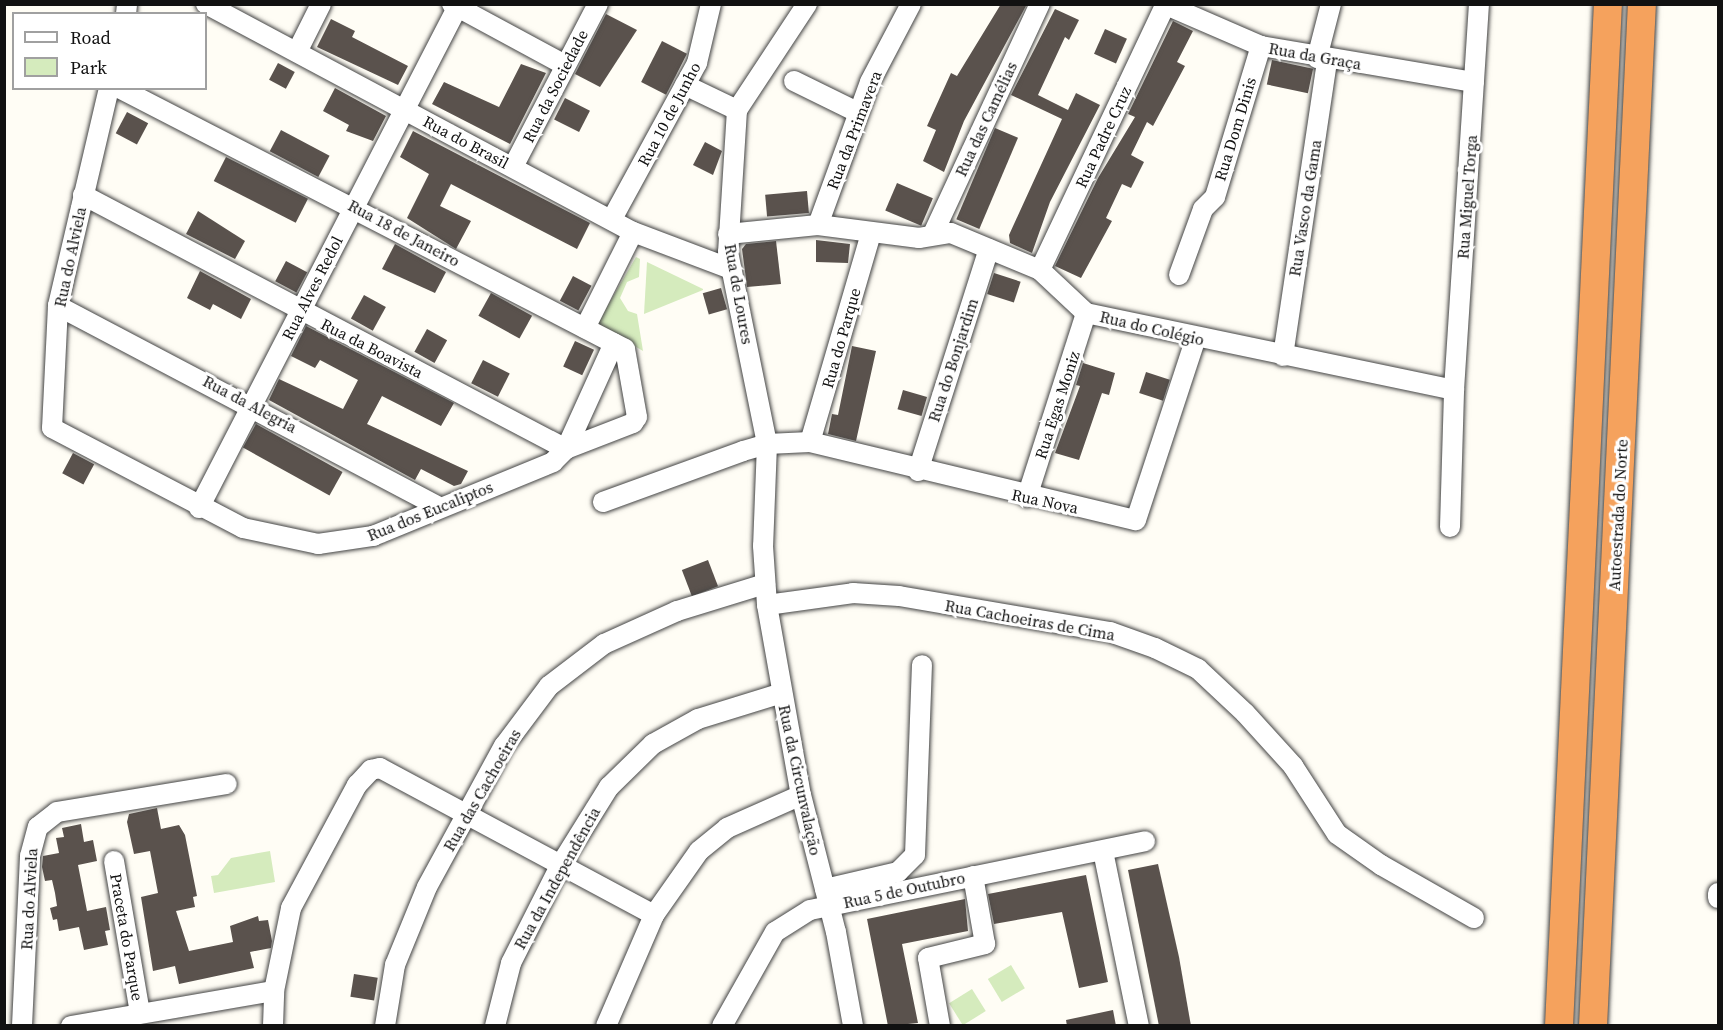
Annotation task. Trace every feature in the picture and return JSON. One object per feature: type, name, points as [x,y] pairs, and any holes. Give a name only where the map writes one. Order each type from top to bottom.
[{"type":"highway","name":"Autoestrada do Norte","points":[[1559,1026],[1608,4]]},
{"type":"highway","name":"Autoestrada do Norte","points":[[1593,1026],[1642,4]]},
{"type":"street","name":"Rua do Brasil","points":[[206,4],[633,232],[731,269]]},
{"type":"street","points":[[297,52],[321,4]]},
{"type":"street","name":"Rua da Sociedade","points":[[513,167],[598,4]]},
{"type":"street","name":"Rua 10 de Junho","points":[[612,219],[685,85],[705,42],[711,4]]},
{"type":"street","name":"Rua de Loures","points":[[764,532],[767,444],[731,269],[728,234],[737,110],[807,4]]},
{"type":"street","name":"Rua da Primavera","points":[[818,225],[859,113],[911,4]]},
{"type":"street","name":"Rua das Camélias","points":[[933,234],[1040,4]]},
{"type":"street","name":"Rua Vasco da Gama","points":[[1283,356],[1330,4]]},
{"type":"street","name":"Rua Miguel Torga","points":[[1450,527],[1454,390],[1479,4]]},
{"type":"street","points":[[456,5],[565,65]]},
{"type":"street","name":"Rua Alves Redol","points":[[199,508],[405,109],[456,5]]},
{"type":"street","name":"Rua da Graça","points":[[1165,5],[1261,46],[1322,59],[1474,82]]},
{"type":"street","name":"Rua Padre Cruz","points":[[1040,270],[1165,5]]},
{"type":"street","name":"Rua Dom Dinis","points":[[1179,275],[1203,209],[1215,197],[1261,46]]},
{"type":"street","points":[[794,81],[859,113]]},
{"type":"street","points":[[685,85],[737,110]]},
{"type":"street","name":"Rua do Alviela","points":[[52,428],[58,306],[109,90]]},
{"type":"street","name":"Rua 18 de Janeiro","points":[[124,90],[614,343]]},
{"type":"street","name":"Rua da Boavista","points":[[83,195],[566,449]]},
{"type":"street","name":"Rua do Colégio","points":[[728,234],[818,225],[871,234],[918,238],[951,233],[1040,270],[1086,313],[1196,338],[1454,390]]},
{"type":"street","points":[[585,328],[633,232]]},
{"type":"street","name":"Rua do Parque","points":[[810,442],[871,234]]},
{"type":"street","name":"Rua do Bonjardim","points":[[918,471],[989,249]]},
{"type":"street","name":"Rua da Alegria","points":[[58,306],[252,404],[440,507]]},
{"type":"street","name":"Rua Egas Moniz","points":[[1027,497],[1086,313]]},
{"type":"street","name":"Rua Nova","points":[[603,502],[767,444],[810,442],[918,471],[1136,520],[1196,338]]},
{"type":"street","points":[[566,449],[614,343]]},
{"type":"street","name":"Rua dos Eucaliptos","points":[[52,428],[199,508],[243,528],[318,544],[373,536],[553,462],[566,449],[633,423],[637,417],[625,349],[614,343]]},
{"type":"street","name":"Rua da Circunvalação","points":[[764,532],[767,605],[782,693],[801,795],[827,897],[853,1026]]},
{"type":"street","name":"Rua das Cachoeiras","points":[[385,1026],[394,965],[426,887],[504,746],[549,686],[603,644],[677,611],[765,584]]},
{"type":"street","name":"Rua Cachoeiras de Cima","points":[[767,605],[853,593],[899,596],[1100,630],[1155,648],[1198,669],[1245,713],[1293,766],[1337,834],[1381,865],[1474,918]]},
{"type":"street","points":[[827,897],[898,872],[915,855],[922,665]]},
{"type":"street","name":"Rua da Independência","points":[[495,1026],[511,963],[561,864],[609,787],[653,744],[698,719],[782,693]]},
{"type":"street","points":[[273,1026],[274,991],[291,908],[366,773],[380,768],[465,816],[561,864],[654,915]]},
{"type":"street","name":"Rua do Alviela","points":[[22,1026],[30,856],[38,828],[57,813],[227,784]]},
{"type":"street","points":[[606,1026],[654,915],[699,851],[727,828],[801,795]]},
{"type":"street","name":"Rua 5 de Outubro","points":[[722,1026],[776,932],[827,897],[973,876],[1103,851],[1145,840]]},
{"type":"street","points":[[1103,851],[1139,1026]]},
{"type":"street","name":"Praceta do Parque","points":[[114,861],[140,1013]]},
{"type":"street","points":[[940,1026],[928,958],[985,944],[973,876]]},
{"type":"street","points":[[1719,893],[1719,898]]},
{"type":"street","points":[[71,1026],[274,991]]},
{"type":"green space","points":[[636,257],[640,259],[639,277],[627,282],[620,298],[628,311],[637,314],[643,351],[597,324]]},
{"type":"green space","points":[[647,262],[703,289],[703,290],[644,314]]},
{"type":"green space","points":[[270,851],[275,882],[214,893],[211,876],[218,875],[231,858]]},
{"type":"green space","points":[[1011,965],[1025,988],[1002,1002],[988,979]]},
{"type":"green space","points":[[972,989],[986,1011],[963,1025],[949,1003]]},
{"type":"building","points":[[1001,4],[1027,4],[964,121],[944,172],[923,161],[936,130],[927,126],[951,73],[957,76]]},
{"type":"building","points":[[1055,9],[1079,20],[1069,40],[1065,37],[1038,95],[1068,110],[1076,93],[1100,105],[1050,202],[1032,253],[1010,243],[1009,235],[1062,119],[1011,95]]},
{"type":"building","points":[[606,14],[637,30],[600,87],[575,74]]},
{"type":"building","points":[[331,19],[355,31],[352,37],[408,66],[398,85],[317,47]]},
{"type":"building","points":[[1173,21],[1193,31],[1177,62],[1185,66],[1153,126],[1147,122],[1131,155],[1144,162],[1131,188],[1122,184],[1106,218],[1112,221],[1081,278],[1055,266],[1098,178],[1135,117],[1128,114]]},
{"type":"building","points":[[1105,29],[1127,39],[1116,63],[1094,54]]},
{"type":"building","points":[[662,41],[687,54],[666,95],[641,82]]},
{"type":"building","points":[[1272,60],[1313,69],[1308,93],[1267,84]]},
{"type":"building","points":[[278,63],[295,72],[286,89],[269,80]]},
{"type":"building","points":[[521,64],[546,73],[510,144],[432,104],[444,82],[499,107]]},
{"type":"building","points":[[335,88],[386,116],[373,141],[346,131],[349,125],[323,111]]},
{"type":"building","points":[[565,98],[590,111],[579,132],[554,119]]},
{"type":"building","points":[[127,112],[148,123],[137,144],[116,133]]},
{"type":"building","points":[[995,128],[1018,138],[979,229],[956,219]]},
{"type":"building","points":[[281,130],[330,156],[318,177],[270,151]]},
{"type":"building","points":[[413,131],[590,223],[577,249],[451,184],[440,206],[471,221],[456,249],[407,218],[429,174],[400,157]]},
{"type":"building","points":[[705,142],[722,151],[713,175],[693,165]]},
{"type":"building","points":[[226,157],[308,199],[296,223],[214,181]]},
{"type":"building","points":[[897,183],[933,198],[921,226],[885,211]]},
{"type":"building","points":[[807,191],[809,213],[767,217],[765,195]]},
{"type":"building","points":[[198,211],[245,241],[235,259],[186,234]]},
{"type":"building","points":[[816,240],[850,244],[848,263],[816,262]]},
{"type":"building","points":[[776,241],[781,284],[747,287],[742,249],[746,244]]},
{"type":"building","points":[[395,244],[446,272],[435,293],[382,269]]},
{"type":"building","points":[[286,261],[307,272],[296,293],[275,281]]},
{"type":"building","points":[[200,271],[251,299],[241,319],[213,304],[210,310],[187,298]]},
{"type":"building","points":[[994,273],[1021,282],[1014,303],[987,294]]},
{"type":"building","points":[[573,276],[592,286],[578,311],[560,301]]},
{"type":"building","points":[[721,288],[727,309],[709,314],[703,293]]},
{"type":"building","points":[[491,293],[532,316],[520,339],[478,316]]},
{"type":"building","points":[[364,295],[386,307],[373,331],[351,319]]},
{"type":"building","points":[[306,326],[454,403],[441,426],[382,396],[367,424],[468,471],[461,484],[454,486],[421,469],[415,480],[269,400],[279,379],[343,409],[358,380],[320,360],[315,368],[291,356]]},
{"type":"building","points":[[427,329],[447,340],[435,363],[414,352]]},
{"type":"building","points":[[575,341],[594,350],[582,375],[563,366]]},
{"type":"building","points":[[852,346],[876,351],[856,441],[828,434],[832,414],[838,415]]},
{"type":"building","points":[[483,360],[510,374],[498,397],[471,383]]},
{"type":"building","points":[[1083,363],[1115,373],[1109,395],[1102,393],[1079,460],[1055,453],[1080,386],[1076,385]]},
{"type":"building","points":[[1146,372],[1170,380],[1163,401],[1139,393]]},
{"type":"building","points":[[903,390],[927,397],[922,416],[897,409]]},
{"type":"building","points":[[256,424],[343,472],[329,496],[243,448]]},
{"type":"building","points":[[73,453],[94,464],[83,485],[62,473]]},
{"type":"building","points":[[708,560],[718,586],[692,596],[682,570]]},
{"type":"building","points":[[157,808],[161,829],[179,825],[185,835],[197,896],[193,897],[195,907],[176,911],[189,951],[233,942],[230,926],[258,916],[259,921],[268,920],[272,941],[271,948],[250,952],[254,968],[179,984],[175,966],[153,971],[141,897],[158,893],[150,851],[134,854],[127,822],[129,814]]},
{"type":"building","points":[[81,824],[84,842],[93,840],[97,861],[78,865],[87,911],[106,907],[110,930],[105,931],[108,945],[84,950],[79,927],[59,931],[57,919],[53,920],[50,908],[57,906],[55,893],[52,880],[45,881],[42,867],[43,856],[59,853],[56,838],[64,837],[62,828]]},
{"type":"building","points":[[1158,864],[1179,957],[1191,1026],[1159,1026],[1128,870]]},
{"type":"building","points":[[1086,875],[1108,982],[1079,988],[1062,912],[994,924],[988,894]]},
{"type":"building","points":[[965,899],[968,931],[902,944],[918,1023],[888,1026],[867,919]]},
{"type":"building","points":[[354,974],[378,978],[374,1000],[350,997]]},
{"type":"building","points":[[1113,1010],[1116,1026],[1067,1026],[1066,1020]]}]
